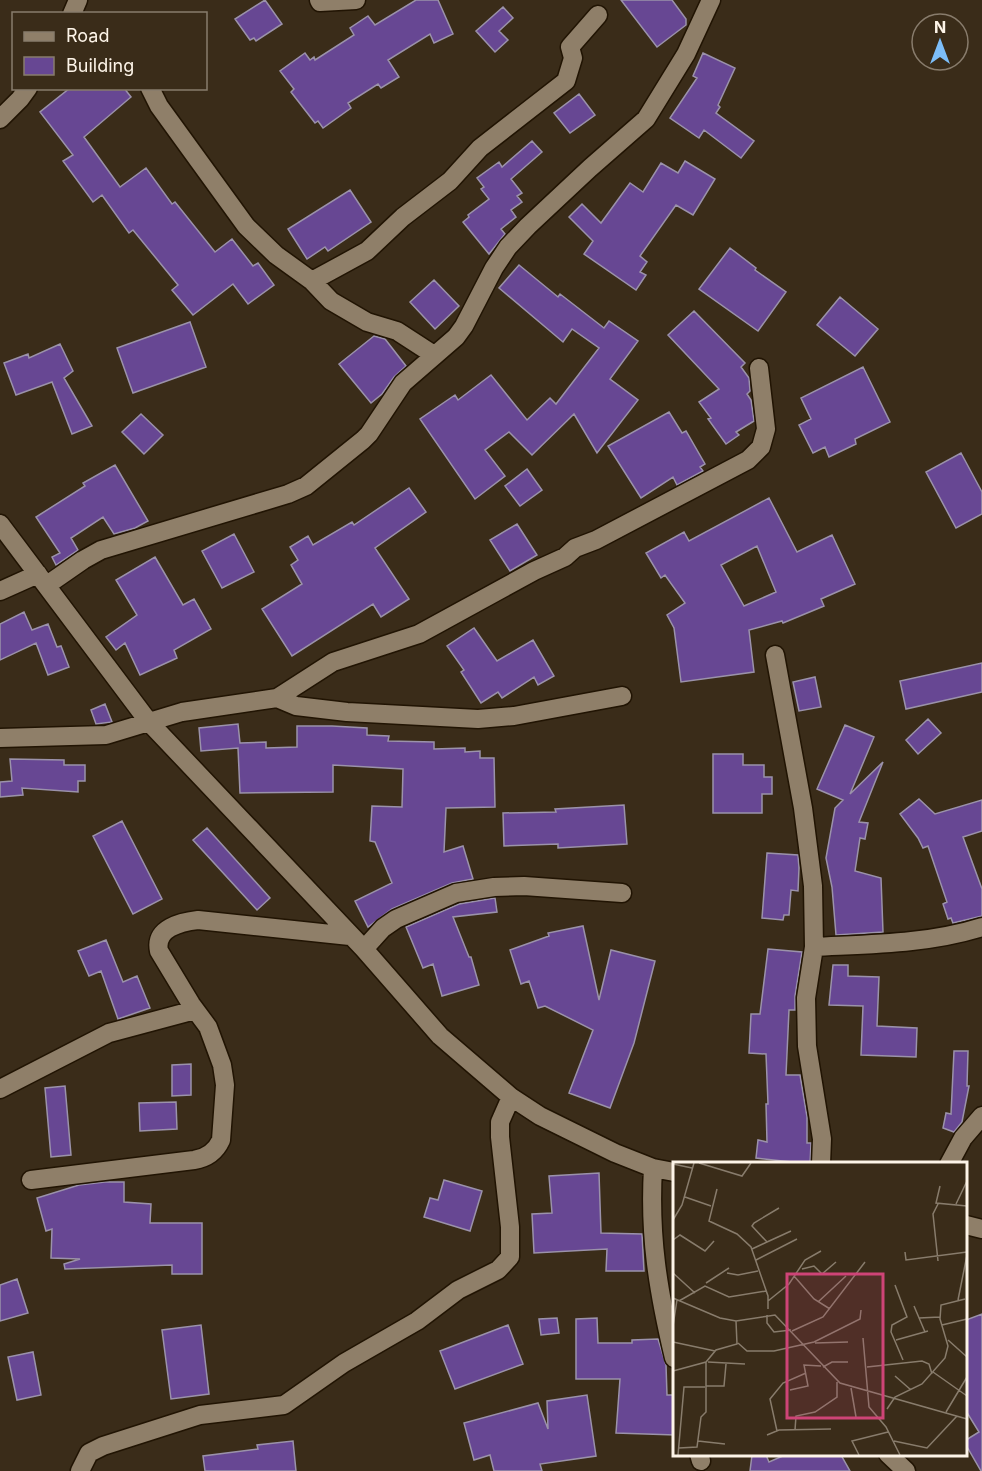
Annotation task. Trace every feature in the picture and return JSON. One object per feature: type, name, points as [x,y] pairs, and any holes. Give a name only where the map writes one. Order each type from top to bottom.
[{"type":"street","points":[[319,0],[321,2],[356,0]]},
{"type":"street","points":[[0,591],[42,580],[101,550],[288,494],[306,486],[341,459],[369,434],[403,383],[456,337],[494,268],[515,240],[590,168],[646,119],[686,54],[711,0]]},
{"type":"street","points":[[312,281],[367,251],[403,217],[450,181],[480,148],[566,81],[573,58],[570,47],[598,15]]},
{"type":"street","points":[[0,119],[27,90]]},
{"type":"street","points":[[151,90],[159,106],[246,226],[276,255],[312,281],[331,301],[367,322],[397,331],[434,356]]},
{"type":"street","points":[[0,738],[106,735],[182,712],[277,698],[333,662],[419,634],[534,571],[565,557],[575,548],[596,540],[748,460],[761,447],[766,429],[759,368]]},
{"type":"street","points":[[0,524],[148,721],[364,949],[440,1036],[511,1097],[540,1116],[615,1153],[653,1168],[673,1172]]},
{"type":"street","points":[[775,654],[803,808],[813,886],[814,947],[806,998],[807,1046],[822,1139],[821,1162]]},
{"type":"street","points":[[277,698],[296,706],[347,712],[478,719],[514,716],[622,696]]},
{"type":"street","points":[[364,949],[383,928],[396,919],[466,891],[524,886],[622,893]]},
{"type":"street","points":[[31,1180],[194,1160],[202,1158],[218,1147],[221,1140],[225,1085],[222,1065],[208,1027],[159,951],[158,944],[161,936],[168,928],[184,921],[198,920],[350,936]]},
{"type":"street","points":[[814,947],[921,941],[957,935],[982,927]]},
{"type":"street","points":[[0,1089],[109,1033],[195,1010]]},
{"type":"street","points":[[80,1471],[89,1453],[103,1446],[200,1415],[284,1405],[344,1363],[417,1321],[458,1290],[498,1270],[510,1257],[510,1227],[500,1122],[511,1097]]},
{"type":"street","points":[[950,1162],[963,1138],[982,1116]]},
{"type":"street","points":[[653,1168],[651,1203],[656,1278],[673,1350]]},
{"type":"street","points":[[967,1225],[982,1229]]},
{"type":"street","points":[[889,1456],[906,1471]]},
{"type":"building","points":[[265,0],[282,24],[256,41],[254,38],[250,40],[235,19]]},
{"type":"building","points":[[416,0],[438,0],[453,34],[434,43],[430,34],[388,60],[399,77],[381,88],[378,84],[348,103],[351,108],[323,128],[318,121],[315,123],[291,92],[294,89],[280,71],[305,53],[310,60],[314,57],[315,60],[354,35],[350,28],[368,16],[375,25]]},
{"type":"building","points":[[621,0],[672,0],[686,19],[686,25],[657,47]]},
{"type":"building","points":[[503,7],[513,18],[499,31],[508,40],[495,52],[476,31]]},
{"type":"building","points":[[703,53],[735,68],[716,113],[754,141],[741,158],[704,130],[699,138],[670,118],[697,78],[693,76]]},
{"type":"building","points":[[68,90],[126,90],[131,97],[84,137],[120,187],[146,168],[172,204],[175,202],[215,252],[232,239],[253,266],[258,263],[274,285],[248,304],[233,284],[193,315],[172,290],[178,285],[133,230],[129,233],[102,195],[93,202],[63,161],[73,155],[40,112]]},
{"type":"building","points":[[579,94],[595,115],[570,133],[554,113]]},
{"type":"building","points":[[532,141],[542,152],[511,179],[522,193],[517,196],[522,202],[511,210],[516,217],[501,229],[505,234],[489,254],[463,222],[469,217],[468,215],[489,199],[481,189],[484,187],[477,178],[499,162],[502,167]]},
{"type":"building","points":[[685,161],[715,179],[693,215],[676,205],[640,256],[647,262],[640,272],[646,275],[636,290],[584,254],[593,241],[569,217],[582,204],[601,223],[630,183],[643,192],[661,163],[678,173]]},
{"type":"building","points":[[350,190],[371,222],[328,251],[325,247],[307,259],[288,229]]},
{"type":"building","points":[[730,248],[756,268],[755,270],[786,292],[758,331],[699,289]]},
{"type":"building","points":[[519,265],[558,297],[560,294],[604,328],[609,321],[638,341],[610,379],[638,400],[597,453],[574,414],[532,455],[509,432],[485,450],[505,476],[475,499],[420,419],[455,395],[458,400],[491,375],[527,420],[550,398],[556,404],[599,348],[572,329],[563,342],[499,288]]},
{"type":"building","points":[[434,280],[459,306],[435,329],[410,302]]},
{"type":"building","points":[[840,297],[878,329],[855,356],[817,325]]},
{"type":"building","points":[[694,311],[745,363],[741,367],[749,378],[750,391],[747,394],[751,400],[754,421],[736,432],[739,435],[726,444],[699,402],[719,389],[668,335]]},
{"type":"building","points":[[190,322],[206,367],[133,393],[117,348]]},
{"type":"building","points":[[374,336],[385,339],[406,366],[394,377],[382,394],[371,403],[339,364]]},
{"type":"building","points":[[60,344],[73,371],[64,378],[92,426],[72,434],[52,382],[16,395],[4,363],[28,354],[29,358]]},
{"type":"building","points":[[863,367],[890,422],[855,439],[856,444],[829,457],[825,447],[813,453],[799,425],[811,419],[801,398]]},
{"type":"building","points":[[669,412],[682,433],[686,431],[705,464],[700,467],[703,471],[677,485],[673,477],[641,498],[608,446]]},
{"type":"building","points":[[141,414],[163,435],[144,454],[122,432]]},
{"type":"building","points":[[961,453],[982,492],[982,514],[956,528],[926,472]]},
{"type":"building","points":[[115,465],[148,521],[135,528],[114,534],[103,517],[71,538],[78,550],[56,565],[52,557],[60,553],[36,517],[85,486],[83,483]]},
{"type":"building","points":[[527,469],[542,490],[520,506],[505,486]]},
{"type":"building","points":[[409,488],[426,512],[375,548],[409,599],[381,617],[373,604],[292,656],[262,609],[302,584],[291,565],[298,560],[290,547],[308,536],[313,545],[352,522],[354,525]]},
{"type":"building","points":[[769,498],[797,552],[832,535],[855,584],[821,599],[824,606],[783,623],[782,621],[749,630],[754,672],[681,682],[674,628],[667,615],[685,603],[665,575],[661,578],[646,553],[684,532],[689,541]],"holes":[[[757,546],[776,592],[744,606],[721,565]]]},
{"type":"building","points":[[517,524],[537,555],[510,571],[490,540]]},
{"type":"building","points":[[234,534],[254,572],[222,588],[202,551]]},
{"type":"building","points":[[155,557],[183,605],[194,599],[211,629],[174,650],[177,658],[140,675],[125,643],[116,650],[106,637],[137,615],[116,580]]},
{"type":"building","points":[[24,612],[32,630],[48,624],[57,647],[61,646],[69,667],[48,675],[36,643],[0,660],[0,624]]},
{"type":"building","points":[[474,628],[497,661],[533,640],[554,676],[538,685],[534,677],[502,698],[498,692],[481,703],[461,672],[464,670],[447,646]]},
{"type":"building","points":[[982,663],[982,692],[906,709],[900,681]]},
{"type":"building","points":[[815,677],[821,707],[799,711],[793,682]]},
{"type":"building","points":[[105,704],[112,722],[96,724],[91,710]]},
{"type":"building","points":[[928,719],[941,733],[918,754],[906,740]]},
{"type":"building","points":[[238,724],[240,743],[266,742],[266,748],[297,747],[297,726],[332,726],[367,728],[367,735],[389,736],[388,741],[434,742],[434,749],[465,748],[465,752],[480,751],[480,758],[494,758],[495,807],[446,808],[444,852],[463,846],[473,879],[452,883],[392,909],[368,927],[355,901],[392,883],[375,842],[370,841],[372,806],[402,807],[403,769],[333,765],[333,792],[240,793],[238,748],[201,751],[199,728]]},
{"type":"building","points":[[845,725],[874,737],[850,794],[883,762],[859,822],[868,823],[865,839],[860,838],[855,871],[881,878],[883,932],[836,935],[832,887],[826,858],[835,808],[843,800],[817,789]]},
{"type":"building","points":[[713,754],[743,754],[743,765],[764,765],[764,777],[772,777],[772,794],[762,794],[762,813],[713,813]]},
{"type":"building","points":[[10,759],[64,760],[64,765],[85,765],[85,781],[78,781],[78,792],[22,788],[23,795],[0,797],[0,782],[12,781]]},
{"type":"building","points":[[919,799],[935,814],[982,800],[982,831],[963,837],[982,889],[982,916],[953,923],[951,918],[948,919],[943,904],[947,902],[928,846],[923,848],[900,814]]},
{"type":"building","points":[[624,805],[627,844],[558,848],[558,844],[504,846],[503,813],[556,812],[555,809]]},
{"type":"building","points":[[122,821],[162,899],[133,914],[93,836]]},
{"type":"building","points":[[207,828],[270,898],[257,910],[193,840]]},
{"type":"building","points":[[767,853],[798,855],[798,891],[791,890],[789,915],[784,915],[783,920],[762,918]]},
{"type":"building","points":[[495,898],[497,912],[453,917],[469,957],[471,957],[479,985],[442,996],[433,964],[423,968],[406,927],[459,904]]},
{"type":"building","points":[[583,926],[599,1000],[611,950],[655,961],[634,1043],[610,1108],[569,1093],[593,1030],[545,1006],[538,1008],[529,981],[521,984],[510,950],[549,936],[548,933]]},
{"type":"building","points":[[106,940],[123,982],[137,976],[150,1008],[118,1019],[101,971],[89,976],[78,951]]},
{"type":"building","points":[[768,949],[802,952],[795,1010],[789,1010],[786,1075],[800,1075],[807,1117],[807,1143],[811,1143],[810,1162],[756,1158],[758,1140],[767,1142],[766,1054],[749,1053],[751,1014],[760,1014]]},
{"type":"building","points":[[833,965],[848,965],[848,976],[879,977],[877,1026],[917,1028],[916,1057],[861,1055],[863,1006],[829,1005]]},
{"type":"building","points":[[954,1051],[968,1051],[967,1086],[969,1086],[962,1122],[954,1132],[943,1128],[946,1113],[951,1114]]},
{"type":"building","points":[[191,1064],[191,1095],[172,1096],[172,1065]]},
{"type":"building","points":[[65,1086],[71,1155],[51,1157],[45,1088]]},
{"type":"building","points":[[176,1102],[177,1129],[140,1131],[139,1103]]},
{"type":"building","points":[[599,1173],[601,1233],[642,1234],[644,1271],[606,1271],[607,1249],[534,1253],[532,1214],[552,1213],[549,1176]]},
{"type":"building","points":[[444,1180],[482,1191],[470,1231],[424,1217],[430,1198],[438,1200]]},
{"type":"building","points":[[124,1182],[124,1202],[151,1204],[150,1223],[202,1223],[202,1274],[172,1274],[172,1265],[65,1269],[64,1264],[80,1259],[51,1258],[52,1229],[46,1231],[37,1198],[79,1185]]},
{"type":"building","points":[[17,1279],[28,1313],[0,1321],[0,1285]]},
{"type":"building","points":[[982,1314],[982,1471],[967,1447],[967,1439],[979,1432],[967,1413],[967,1320]]},
{"type":"building","points":[[557,1318],[559,1333],[541,1335],[539,1319]]},
{"type":"building","points":[[597,1318],[598,1343],[632,1343],[632,1340],[658,1339],[666,1365],[667,1395],[673,1395],[673,1435],[616,1433],[620,1379],[576,1379],[576,1319]]},
{"type":"building","points":[[201,1325],[209,1394],[171,1399],[162,1330]]},
{"type":"building","points":[[508,1325],[523,1364],[455,1389],[440,1351]]},
{"type":"building","points":[[33,1352],[41,1395],[17,1400],[8,1357]]},
{"type":"building","points":[[587,1395],[596,1456],[540,1464],[542,1471],[494,1471],[490,1455],[474,1460],[464,1423],[538,1403],[548,1429],[547,1401]]},
{"type":"building","points":[[293,1441],[296,1471],[205,1471],[203,1456],[258,1449],[257,1445]]},
{"type":"building","points":[[752,1456],[766,1456],[769,1462],[783,1456],[842,1456],[850,1471],[750,1471]]}]
